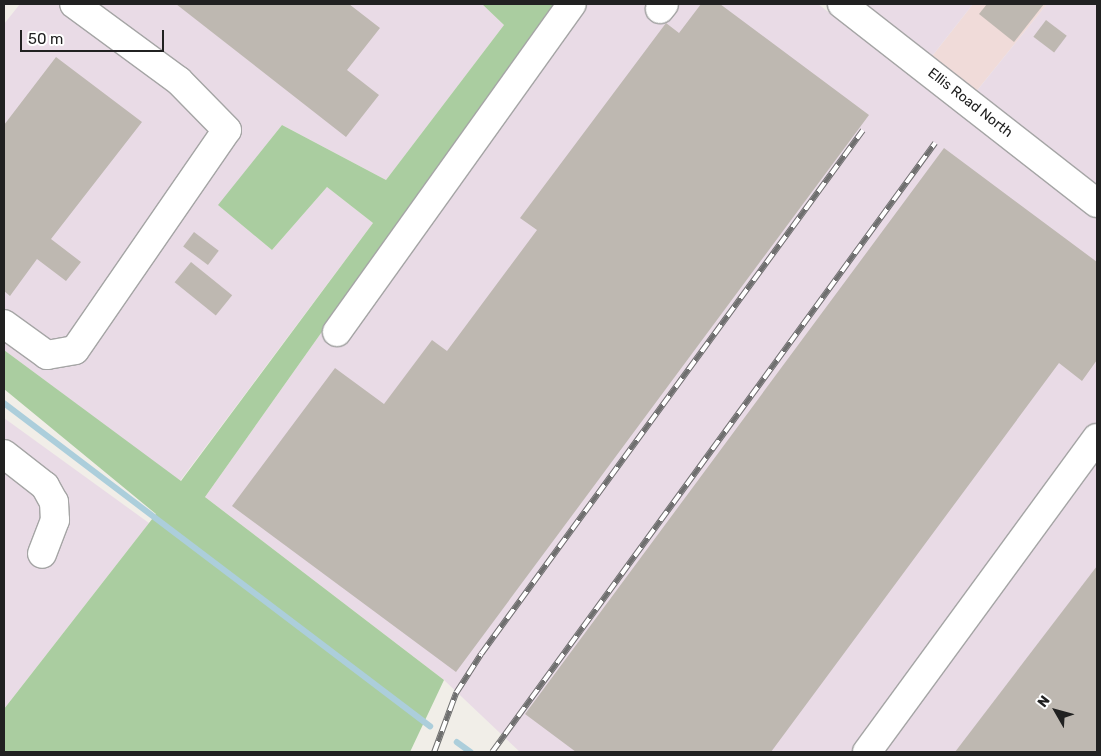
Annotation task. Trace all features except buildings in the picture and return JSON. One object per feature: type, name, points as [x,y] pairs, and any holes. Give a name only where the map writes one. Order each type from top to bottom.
[{"type":"street","points":[[337,332],[572,4]]},
{"type":"street","name":"Ellis Road North","points":[[842,4],[1097,203]]},
{"type":"street","points":[[4,324],[47,356],[75,350],[227,130],[179,82],[80,8]]},
{"type":"street","points":[[867,752],[1097,438]]},
{"type":"street","points":[[4,454],[45,486],[54,502],[55,520],[42,554]]},
{"type":"shaded area","points":[[20,4],[482,4],[504,25],[386,180],[282,125],[219,205],[272,250],[327,187],[373,223],[180,481],[4,350],[4,24]]},
{"type":"shaded area","points":[[554,4],[818,4],[1097,219],[1097,752],[520,752],[444,680],[205,497]]},
{"type":"shaded area","points":[[859,4],[973,4],[929,60]]},
{"type":"shaded area","points":[[973,4],[1047,4],[975,93],[929,60]]},
{"type":"shaded area","points":[[1047,4],[1097,4],[1097,187],[975,93]]},
{"type":"shaded area","points":[[4,418],[149,523],[4,709]]},
{"type":"green space","points":[[482,4],[554,4],[205,497],[444,680],[410,752],[4,752],[4,709],[156,514],[4,389],[4,350],[181,481],[373,223],[327,187],[272,250],[218,205],[282,125],[386,180],[504,25]]},
{"type":"waterway","points":[[4,403],[430,726]]},
{"type":"waterway","points":[[457,742],[471,752]]},
{"type":"railway","points":[[434,752],[456,693],[481,654],[863,130]]},
{"type":"railway","points":[[492,752],[935,143]]}]
